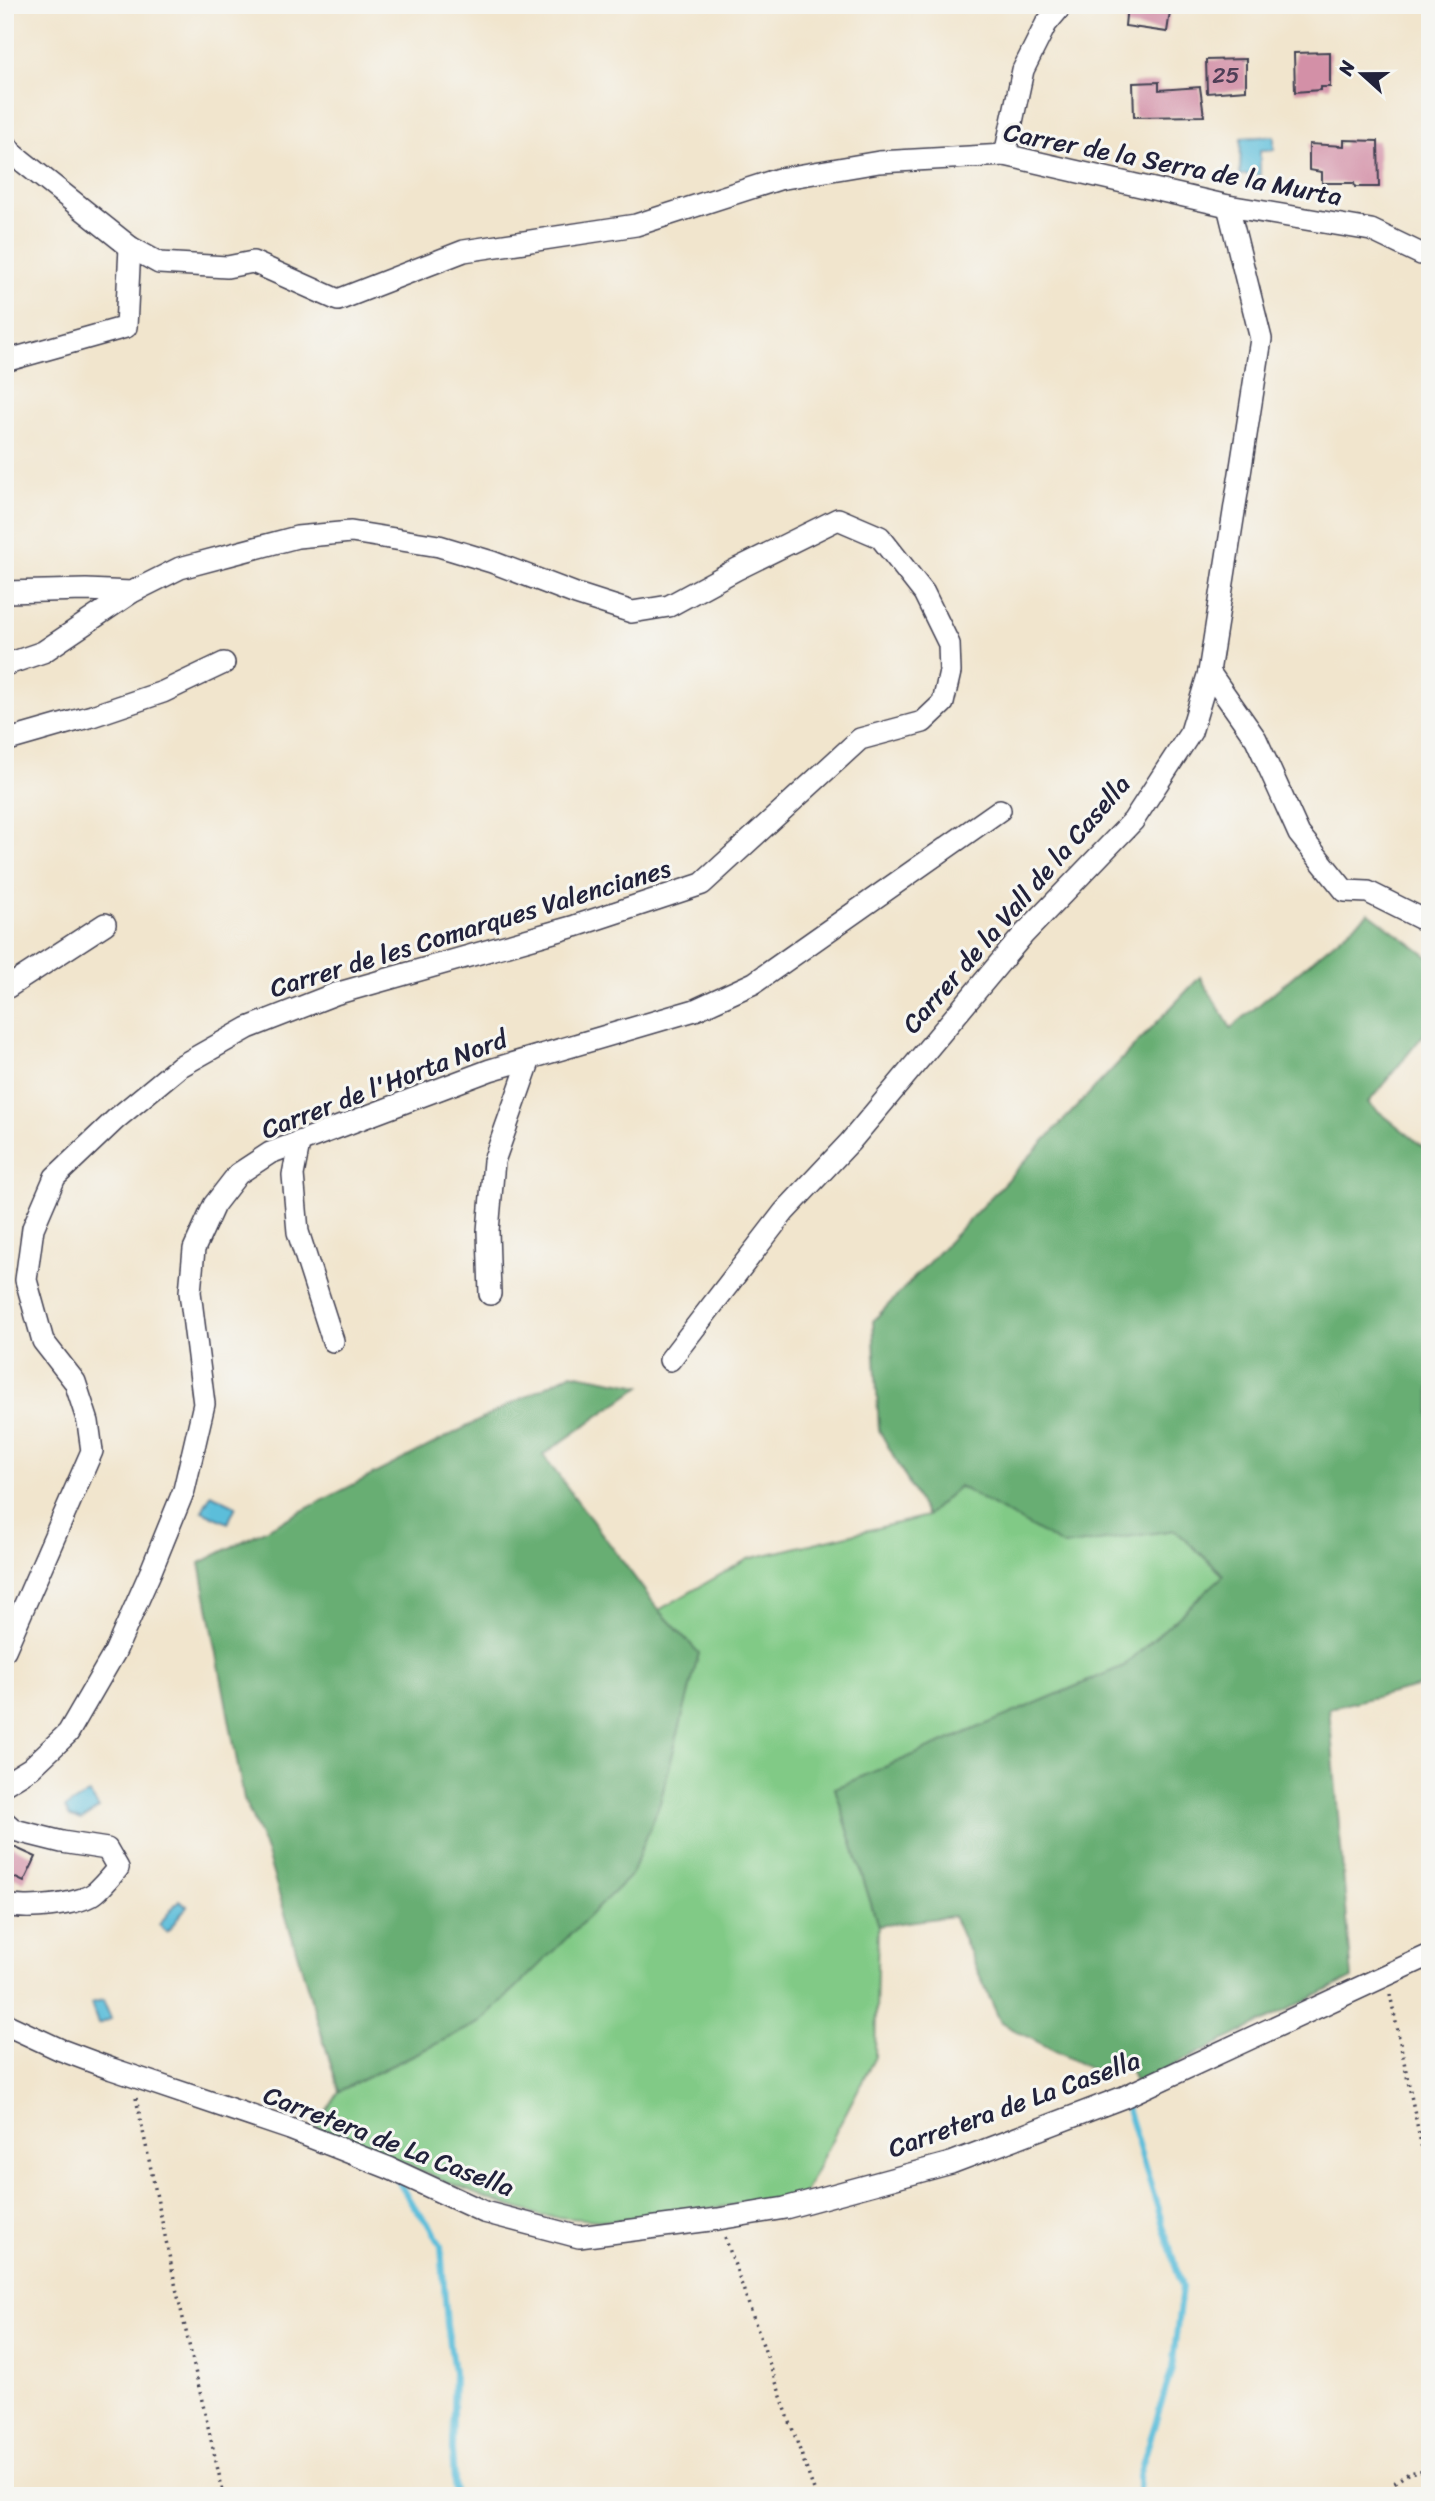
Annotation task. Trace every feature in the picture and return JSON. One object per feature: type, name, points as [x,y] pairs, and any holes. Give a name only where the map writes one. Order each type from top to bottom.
[{"type":"street","points":[[1005,155],[1023,70],[1046,24],[1062,5]]},
{"type":"street","name":"Carrer de la Serra de la Murta","points":[[5,143],[12,153],[130,247],[159,263],[227,267],[253,262],[338,300],[464,251],[636,225],[779,179],[879,162],[1005,155],[1228,206],[1371,230],[1427,258]]},
{"type":"street","name":"Carrer de la Vall de la Casella","points":[[670,1360],[784,1212],[850,1142],[1023,935],[1133,821],[1191,732],[1209,672],[1261,339],[1228,206]]},
{"type":"street","points":[[5,361],[126,327],[130,247]]},
{"type":"street","name":"Carrer de les Comarques Valencianes","points":[[5,665],[43,652],[132,592],[180,568],[297,537],[351,532],[439,546],[632,612],[669,606],[838,519],[880,537],[924,593],[949,644],[950,672],[943,703],[923,722],[860,739],[702,884],[576,926],[335,993],[248,1028],[178,1067],[116,1119],[55,1177],[33,1228],[26,1280],[43,1341],[75,1382],[88,1422],[92,1451],[5,1650]]},
{"type":"street","points":[[5,592],[132,592]]},
{"type":"street","points":[[5,741],[163,692],[224,663]]},
{"type":"street","points":[[1209,672],[1256,739],[1299,834],[1345,891],[1368,892],[1430,923]]},
{"type":"street","name":"Carrer de l'Horta Nord","points":[[5,1784],[32,1768],[68,1733],[115,1652],[184,1490],[204,1404],[190,1292],[194,1249],[214,1205],[238,1174],[270,1153],[478,1075],[695,1010],[754,983],[1000,810]]},
{"type":"street","points":[[5,989],[105,924]]},
{"type":"street","points":[[490,1294],[488,1231],[494,1161],[530,1059]]},
{"type":"street","points":[[299,1144],[293,1175],[298,1232],[334,1341]]},
{"type":"street","points":[[5,1822],[14,1830],[62,1842],[107,1849],[118,1868],[94,1894],[52,1906],[13,1908],[5,1904]]},
{"type":"street","name":"Carretera de La Casella","points":[[5,2024],[61,2050],[132,2077],[290,2129],[389,2168],[484,2212],[579,2237],[785,2208],[951,2163],[1124,2097],[1430,1955]]},
{"type":"path","points":[[1387,1975],[1430,2187]]},
{"type":"path","points":[[132,2077],[176,2288],[224,2496]]},
{"type":"path","points":[[718,2219],[816,2496]]},
{"type":"path","points":[[1391,2496],[1394,2483],[1409,2473],[1430,2469]]},
{"type":"green space","points":[[1369,913],[1430,958],[1430,1027],[1368,1103],[1430,1152],[1430,1684],[1329,1708],[1352,1978],[1136,2084],[1125,2058],[1096,2072],[1001,2023],[953,1916],[878,1926],[835,1788],[1124,1666],[1224,1575],[1175,1530],[1064,1546],[959,1486],[927,1516],[879,1430],[873,1321],[1200,977],[1231,1028]]},
{"type":"green space","points":[[572,1373],[641,1386],[543,1455],[659,1610],[699,1653],[660,1803],[631,1875],[481,2022],[339,2091],[266,1851],[244,1799],[200,1563]]},
{"type":"green space","points":[[958,1486],[1064,1545],[1175,1530],[1224,1576],[1124,1666],[835,1788],[878,1926],[875,2057],[802,2197],[608,2221],[542,2216],[488,2199],[316,2127],[339,2091],[481,2022],[699,1654],[659,1610],[748,1559],[927,1516]]},
{"type":"water","points":[[1274,136],[1274,150],[1260,150],[1260,175],[1240,175],[1241,138]]},
{"type":"water","points":[[211,1494],[236,1506],[228,1523],[202,1511]]},
{"type":"water","points":[[89,1793],[99,1808],[81,1820],[70,1817],[65,1808]]},
{"type":"water","points":[[179,1900],[187,1906],[167,1932],[159,1925]]},
{"type":"water","points":[[103,2000],[111,2019],[98,2024],[91,2003]]},
{"type":"building","points":[[1127,5],[1171,5],[1167,32],[1125,26]]},
{"type":"building","points":[[1330,52],[1330,87],[1295,92],[1294,53]]},
{"type":"building","points":[[1246,59],[1246,90],[1207,93],[1206,60]]},
{"type":"building","points":[[1159,82],[1159,90],[1200,87],[1204,116],[1134,117],[1133,83]]},
{"type":"building","points":[[1344,140],[1378,141],[1379,187],[1355,187],[1354,183],[1322,183],[1322,172],[1309,170],[1309,144],[1344,146]]},
{"type":"building","points":[[5,1843],[36,1857],[24,1882],[5,1873]]},
{"type":"waterway","points":[[1125,2102],[1182,2287],[1172,2369],[1139,2475],[1139,2496]]},
{"type":"waterway","points":[[396,2178],[414,2207],[431,2227],[441,2246],[447,2325],[454,2372],[452,2450],[455,2496]]}]
